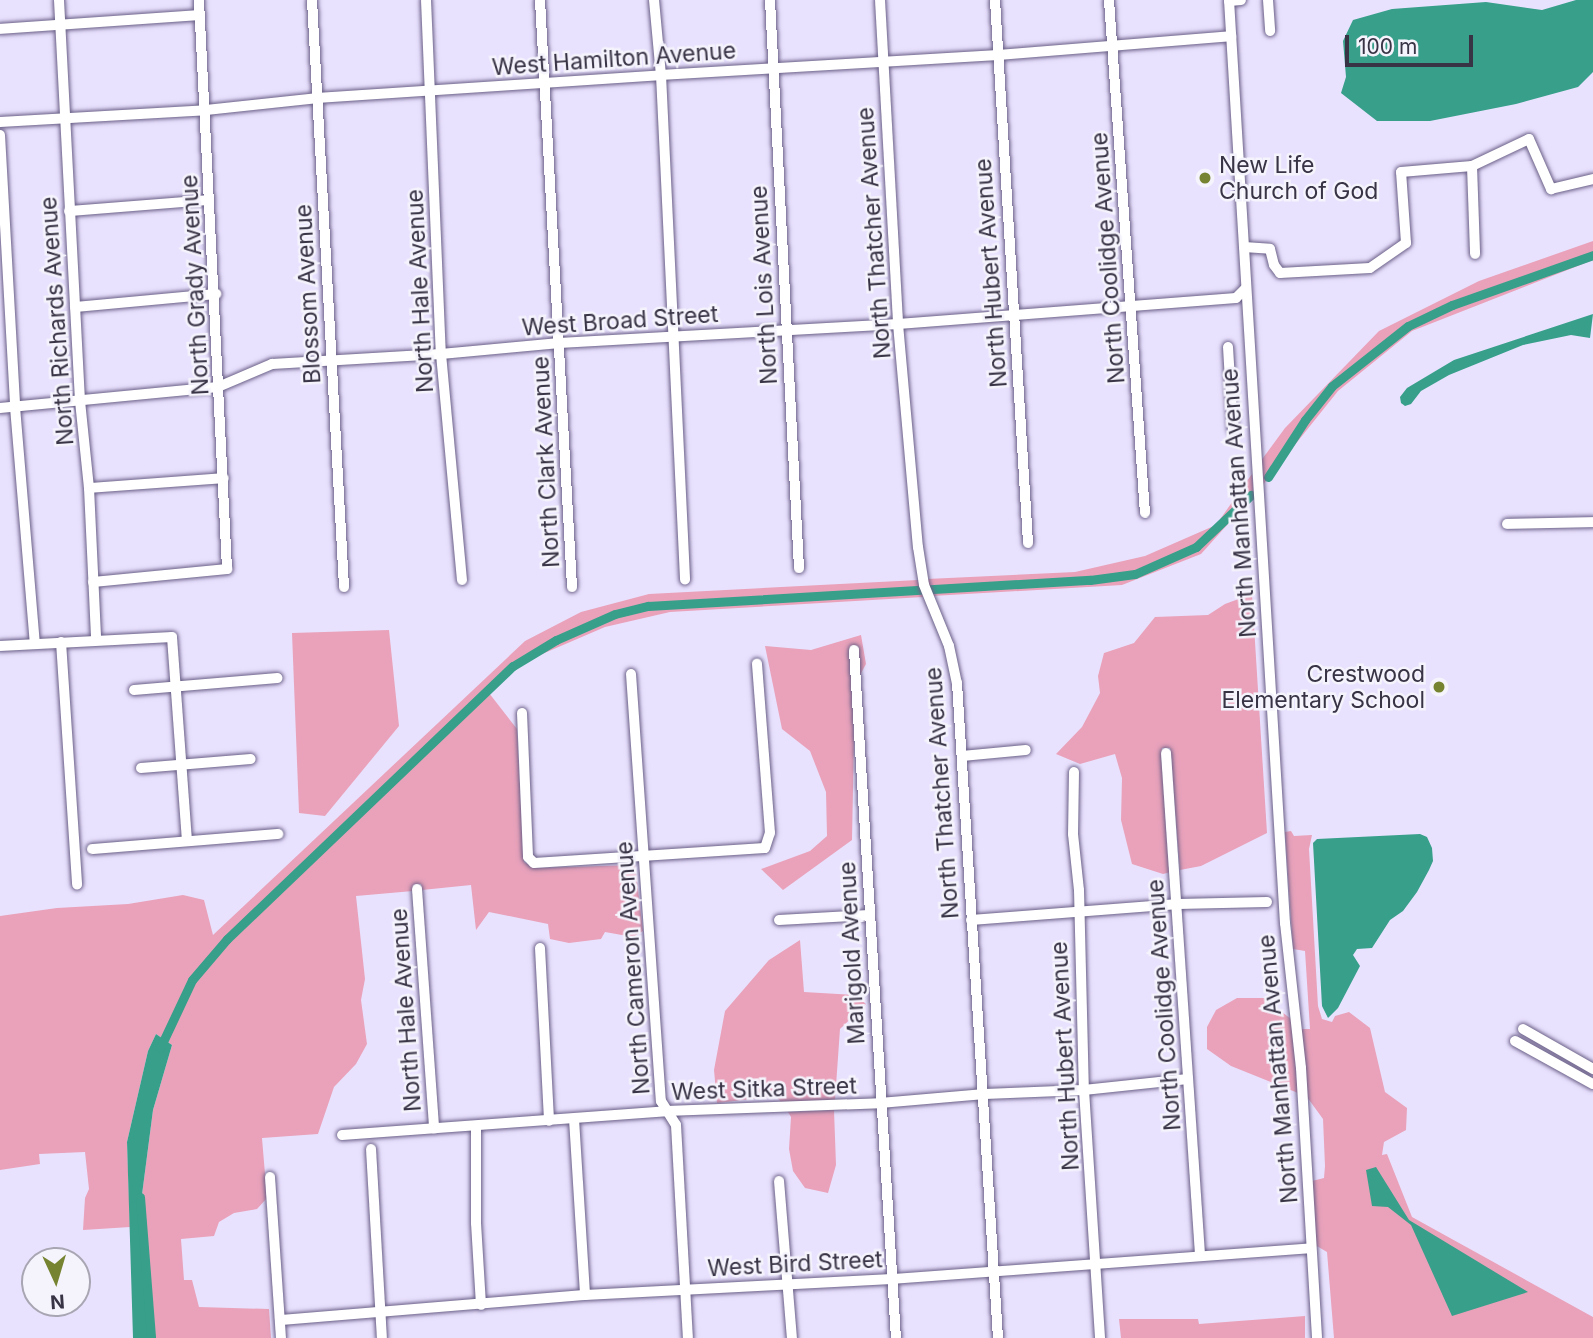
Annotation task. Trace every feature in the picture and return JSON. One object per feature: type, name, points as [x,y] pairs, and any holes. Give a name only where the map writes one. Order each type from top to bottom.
[{"type":"street","name":"North Richards Avenue","points":[[59,0],[80,401],[89,488],[96,639]]},
{"type":"street","name":"North Grady Avenue","points":[[93,582],[228,569],[199,0]]},
{"type":"street","name":"Blossom Avenue","points":[[312,0],[344,587]]},
{"type":"street","name":"North Hale Avenue","points":[[426,0],[441,354],[461,580]]},
{"type":"street","name":"North Clark Avenue","points":[[540,0],[572,587]]},
{"type":"street","points":[[654,0],[661,75],[685,579]]},
{"type":"street","name":"North Lois Avenue","points":[[770,0],[784,330],[799,568]]},
{"type":"street","name":"North Thatcher Avenue","points":[[880,0],[898,324],[918,547],[924,585],[949,646],[957,683],[971,920],[985,1094],[998,1338]]},
{"type":"street","name":"North Hubert Avenue","points":[[995,0],[1028,543]]},
{"type":"street","name":"North Coolidge Avenue","points":[[1109,0],[1145,513]]},
{"type":"street","points":[[1229,0],[1241,0]]},
{"type":"street","name":"North Manhattan Avenue","points":[[1229,0],[1285,923],[1301,1069],[1317,1338]]},
{"type":"street","points":[[1268,0],[1270,31]]},
{"type":"street","points":[[0,29],[60,27],[199,15]]},
{"type":"street","name":"West Hamilton Avenue","points":[[0,122],[206,110],[318,98],[997,55],[1231,36]]},
{"type":"street","points":[[0,135],[15,407],[35,643]]},
{"type":"street","points":[[1244,247],[1270,249],[1274,265],[1280,273],[1370,268],[1406,243],[1401,172],[1472,166],[1529,139],[1551,189],[1593,179]]},
{"type":"street","points":[[1472,166],[1475,254]]},
{"type":"street","points":[[69,211],[209,200]]},
{"type":"street","name":"West Broad Street","points":[[0,408],[218,387],[272,364],[441,354],[559,343],[898,324],[1236,298],[1245,289]]},
{"type":"street","points":[[75,307],[216,294]]},
{"type":"street","points":[[1228,347],[1233,430]]},
{"type":"street","points":[[1231,388],[1251,387]]},
{"type":"street","points":[[89,488],[224,478]]},
{"type":"street","points":[[1507,524],[1593,523]]},
{"type":"street","points":[[0,646],[172,637],[187,840]]},
{"type":"street","points":[[61,642],[77,884]]},
{"type":"street","name":"Marigold Avenue","points":[[854,650],[895,1338]]},
{"type":"street","points":[[522,713],[528,857],[534,863],[765,848],[770,833],[757,663]]},
{"type":"street","name":"North Cameron Avenue","points":[[631,674],[661,1101],[676,1125],[688,1338]]},
{"type":"street","points":[[134,690],[277,678]]},
{"type":"street","points":[[962,756],[1027,750]]},
{"type":"street","name":"North Coolidge Avenue","points":[[1166,753],[1200,1254]]},
{"type":"street","points":[[141,768],[251,759]]},
{"type":"street","name":"North Hubert Avenue","points":[[1074,772],[1073,834],[1079,890],[1084,1090],[1100,1338]]},
{"type":"street","points":[[92,849],[278,834]]},
{"type":"street","name":"North Hale Avenue","points":[[418,889],[434,1128]]},
{"type":"street","points":[[971,920],[1178,904],[1267,902]]},
{"type":"street","points":[[779,920],[869,915]]},
{"type":"street","points":[[540,948],[549,1121]]},
{"type":"street","points":[[1523,1029],[1593,1069]]},
{"type":"street","points":[[1515,1041],[1593,1084]]},
{"type":"street","name":"West Sitka Street","points":[[342,1135],[666,1111],[880,1103],[985,1094],[1084,1090],[1187,1079]]},
{"type":"street","points":[[574,1119],[585,1295]]},
{"type":"street","points":[[476,1126],[476,1223],[481,1305]]},
{"type":"street","points":[[371,1149],[382,1338]]},
{"type":"street","points":[[270,1177],[281,1338]]},
{"type":"street","points":[[779,1181],[792,1338]]},
{"type":"street","name":"West Bird Street","points":[[280,1321],[585,1295],[892,1279],[1200,1254],[1311,1248]]},
{"type":"shaded area","points":[[1576,0],[1593,0],[1593,72],[1578,87],[1516,104],[1430,121],[1377,121],[1341,93],[1346,77],[1343,41],[1353,20],[1392,9],[1486,2],[1542,10]]},
{"type":"shaded area","points":[[1593,241],[1593,260],[1412,331],[1338,391],[1262,486],[1260,462],[1285,428],[1379,331],[1479,281]]},
{"type":"shaded area","points":[[1593,314],[1590,338],[1571,335],[1523,345],[1449,375],[1421,391],[1411,404],[1405,406],[1401,403],[1400,397],[1407,388],[1454,360]]},
{"type":"shaded area","points":[[1252,474],[1254,495],[1201,554],[1122,585],[932,596],[927,579],[1075,572],[1145,556],[1216,525]]},
{"type":"shaded area","points":[[918,580],[923,597],[670,612],[605,627],[519,664],[489,693],[517,729],[524,862],[534,868],[635,865],[643,931],[633,937],[605,932],[601,939],[569,943],[550,939],[548,924],[489,912],[476,930],[471,885],[422,890],[421,884],[413,885],[413,891],[356,896],[365,979],[361,1000],[367,1044],[356,1064],[334,1087],[318,1134],[262,1138],[267,1198],[257,1209],[234,1213],[219,1222],[214,1236],[181,1239],[184,1280],[192,1280],[199,1307],[269,1309],[271,1338],[149,1338],[140,1210],[153,1110],[172,1045],[156,1034],[148,1051],[127,1142],[130,1227],[83,1230],[85,1198],[89,1189],[85,1152],[39,1154],[40,1164],[0,1170],[0,916],[57,908],[128,904],[183,895],[204,900],[213,935],[525,641],[581,612],[649,594]]},
{"type":"shaded area","points":[[1252,594],[1267,833],[1201,866],[1180,870],[1170,748],[1162,748],[1171,872],[1163,874],[1132,864],[1121,820],[1122,778],[1115,754],[1080,764],[1056,754],[1082,727],[1100,693],[1098,676],[1104,653],[1134,643],[1155,617],[1208,615],[1225,604]]},
{"type":"shaded area","points":[[389,630],[399,726],[325,816],[299,813],[292,633]]},
{"type":"shaded area","points":[[861,635],[866,664],[860,675],[858,646],[850,646],[854,738],[852,840],[783,890],[761,869],[810,851],[827,836],[826,792],[810,751],[782,729],[765,646],[811,650]]},
{"type":"shaded area","points":[[1291,831],[1294,836],[1312,835],[1309,849],[1318,1006],[1322,1019],[1332,1022],[1335,1016],[1349,1012],[1370,1028],[1385,1092],[1407,1108],[1406,1130],[1384,1142],[1382,1155],[1387,1154],[1412,1217],[1593,1317],[1593,1338],[1334,1338],[1327,1252],[1315,1245],[1312,1181],[1324,1178],[1323,1119],[1307,1097],[1301,1029],[1310,1029],[1305,951],[1293,949],[1285,832]]},
{"type":"shaded area","points":[[1420,834],[1427,837],[1432,848],[1433,861],[1429,870],[1417,892],[1403,911],[1390,920],[1372,948],[1357,949],[1353,955],[1360,966],[1338,1008],[1328,1018],[1322,1006],[1313,843],[1317,839]]},
{"type":"shaded area","points":[[800,940],[804,992],[855,995],[866,1004],[840,1029],[835,1100],[781,1102],[776,1096],[717,1103],[714,1070],[725,1011],[769,960]]},
{"type":"shaded area","points":[[1237,998],[1264,998],[1291,1019],[1298,1093],[1231,1066],[1207,1049],[1207,1027],[1216,1010]]},
{"type":"shaded area","points":[[156,1034],[172,1045],[153,1110],[140,1210],[149,1338],[133,1338],[127,1142],[148,1051]]},
{"type":"shaded area","points":[[834,1110],[836,1165],[828,1193],[805,1188],[793,1171],[789,1149],[791,1117],[788,1112]]},
{"type":"shaded area","points":[[1376,1167],[1409,1220],[1528,1292],[1452,1316],[1411,1225],[1388,1207],[1372,1206],[1366,1170]]},
{"type":"shaded area","points":[[1305,1316],[1305,1338],[1121,1338],[1119,1319],[1198,1319],[1199,1324]]},
{"type":"waterway","points":[[1268,477],[1305,420],[1332,386],[1408,326],[1452,305],[1593,255]]},
{"type":"waterway","points":[[160,1048],[192,980],[227,939],[513,666],[556,640],[615,614],[648,606],[1090,580],[1135,574],[1196,547],[1251,495]]},
{"type":"waterway","points":[[140,1197],[151,1338]]},
{"type":"place","name":"New Life Church of God","points":[[1205,178]]},
{"type":"place","name":"Crestwood Elementary School","points":[[1439,687]]}]
